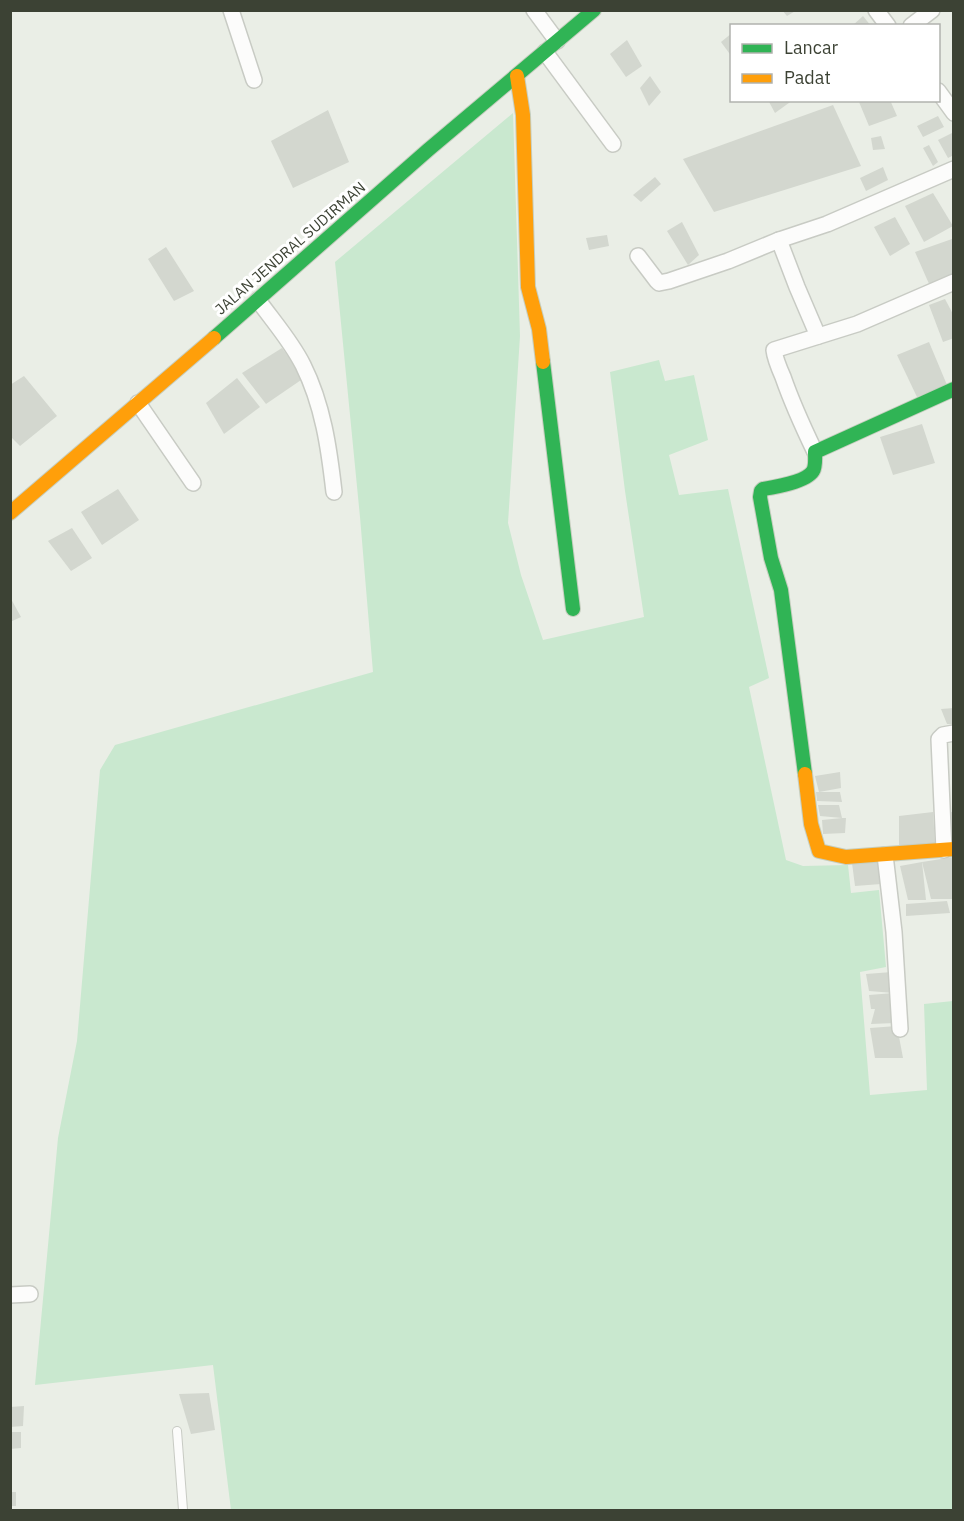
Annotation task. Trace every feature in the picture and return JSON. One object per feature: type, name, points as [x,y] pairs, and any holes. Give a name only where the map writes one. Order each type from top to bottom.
[{"type":"main road","name":"JALAN JENDRAL SUDIRMAN","points":[[10,513],[258,300],[332,233],[545,52],[549,32],[594,10]]},
{"type":"main road","points":[[517,76],[523,115],[528,287],[539,329],[573,609]]},
{"type":"main road","points":[[949,849],[846,857],[819,851],[811,824],[781,590],[771,558],[760,497],[763,489],[794,481],[810,474],[814,467],[815,452],[954,389]]},
{"type":"street","points":[[231,10],[254,80]]},
{"type":"street","points":[[534,10],[549,32]]},
{"type":"street","points":[[876,10],[886,24]]},
{"type":"street","points":[[914,24],[932,10]]},
{"type":"street","points":[[545,52],[613,144]]},
{"type":"street","points":[[940,92],[954,112]]},
{"type":"street","points":[[638,256],[657,281],[663,283],[828,224],[954,169]]},
{"type":"street","points":[[779,240],[819,336]]},
{"type":"street","points":[[815,452],[801,425],[774,351],[777,348],[873,318],[954,282]]},
{"type":"street","points":[[258,300],[280,328],[303,364],[310,380],[330,451],[334,492]]},
{"type":"street","points":[[138,403],[193,483]]},
{"type":"street","points":[[949,849],[939,739],[943,735],[954,733]]},
{"type":"street","points":[[885,855],[894,932],[900,1029]]},
{"type":"street","points":[[10,1295],[30,1294]]},
{"type":"lane","points":[[177,1431],[183,1510]]},
{"type":"green space","points":[[513,113],[520,336],[508,523],[521,575],[543,640],[644,617],[610,372],[659,360],[665,381],[694,375],[708,440],[669,455],[679,495],[728,489],[769,678],[749,687],[786,860],[803,866],[848,865],[851,893],[879,890],[886,967],[860,972],[870,1095],[927,1090],[924,1004],[953,1001],[953,1510],[231,1510],[213,1365],[35,1385],[58,1138],[77,1041],[100,770],[115,745],[373,672],[335,262]]},
{"type":"building","points":[[782,10],[797,10],[787,16]]},
{"type":"building","points":[[863,16],[869,24],[854,24]]},
{"type":"building","points":[[730,35],[730,54],[721,42]]},
{"type":"building","points":[[627,40],[642,66],[626,77],[610,54]]},
{"type":"building","points":[[650,76],[661,92],[649,106],[640,88]]},
{"type":"building","points":[[769,102],[790,102],[775,113]]},
{"type":"building","points":[[859,102],[891,102],[897,116],[869,126]]},
{"type":"building","points":[[833,105],[861,166],[714,212],[683,159]]},
{"type":"building","points":[[328,110],[349,162],[293,188],[271,141]]},
{"type":"building","points":[[938,116],[944,127],[923,137],[917,126]]},
{"type":"building","points":[[954,132],[954,155],[948,158],[938,140]]},
{"type":"building","points":[[881,136],[885,149],[873,150],[871,138]]},
{"type":"building","points":[[929,145],[938,162],[933,166],[923,148]]},
{"type":"building","points":[[883,167],[888,180],[866,191],[860,178]]},
{"type":"building","points":[[655,177],[661,184],[641,202],[633,195]]},
{"type":"building","points":[[933,193],[953,226],[924,242],[905,206]]},
{"type":"building","points":[[895,217],[910,244],[890,256],[874,227]]},
{"type":"building","points":[[682,222],[699,255],[688,265],[667,231]]},
{"type":"building","points":[[607,235],[609,246],[589,250],[586,238]]},
{"type":"building","points":[[952,239],[954,241],[954,274],[930,286],[915,252]]},
{"type":"building","points":[[166,247],[194,291],[174,301],[148,259]]},
{"type":"building","points":[[945,299],[954,316],[954,338],[943,342],[929,305]]},
{"type":"building","points":[[929,342],[947,385],[917,397],[897,355]]},
{"type":"building","points":[[282,348],[304,378],[266,404],[242,373]]},
{"type":"building","points":[[24,376],[57,416],[20,446],[10,436],[10,385]]},
{"type":"building","points":[[237,378],[260,407],[224,434],[206,403]]},
{"type":"building","points":[[922,424],[935,463],[893,475],[880,437]]},
{"type":"building","points":[[118,489],[139,520],[102,545],[81,512]]},
{"type":"building","points":[[72,528],[92,558],[71,571],[48,541]]},
{"type":"building","points":[[10,597],[21,617],[10,622]]},
{"type":"building","points":[[954,708],[954,724],[947,724],[941,709]]},
{"type":"building","points":[[840,772],[841,788],[819,792],[815,776]]},
{"type":"building","points":[[816,792],[840,792],[842,802],[817,801]]},
{"type":"building","points":[[818,805],[839,805],[842,818],[820,816]]},
{"type":"building","points":[[933,812],[935,844],[899,846],[899,816]]},
{"type":"building","points":[[947,812],[954,812],[954,848],[952,848]]},
{"type":"building","points":[[846,818],[845,833],[823,834],[822,820]]},
{"type":"building","points":[[954,857],[954,899],[931,899],[922,862]]},
{"type":"building","points":[[879,861],[881,884],[855,886],[852,863]]},
{"type":"building","points":[[922,862],[926,900],[908,900],[900,866]]},
{"type":"building","points":[[947,901],[950,913],[906,916],[906,904]]},
{"type":"building","points":[[892,972],[894,993],[869,991],[866,974]]},
{"type":"building","points":[[894,993],[895,1023],[871,1024],[875,1009],[871,1009],[869,995]]},
{"type":"building","points":[[897,1026],[903,1058],[875,1058],[870,1028]]},
{"type":"building","points":[[209,1393],[215,1430],[191,1434],[179,1394]]},
{"type":"building","points":[[24,1406],[23,1426],[10,1427],[10,1407]]},
{"type":"building","points":[[10,1432],[21,1432],[21,1448],[10,1449]]},
{"type":"building","points":[[10,1492],[16,1492],[16,1506],[10,1506]]},
{"type":"traffic: fast","points":[[214,338],[428,150],[594,10]]},
{"type":"traffic: fast","points":[[543,362],[573,609]]},
{"type":"traffic: fast","points":[[805,774],[781,590],[771,558],[760,497],[761,491],[797,481],[809,475],[815,467],[815,452],[954,389]]},
{"type":"traffic: slow","points":[[517,76],[523,115],[528,287],[539,329],[543,362]]},
{"type":"traffic: slow","points":[[10,513],[214,338]]},
{"type":"traffic: slow","points":[[805,774],[811,824],[819,851],[846,857],[954,849]]}]
